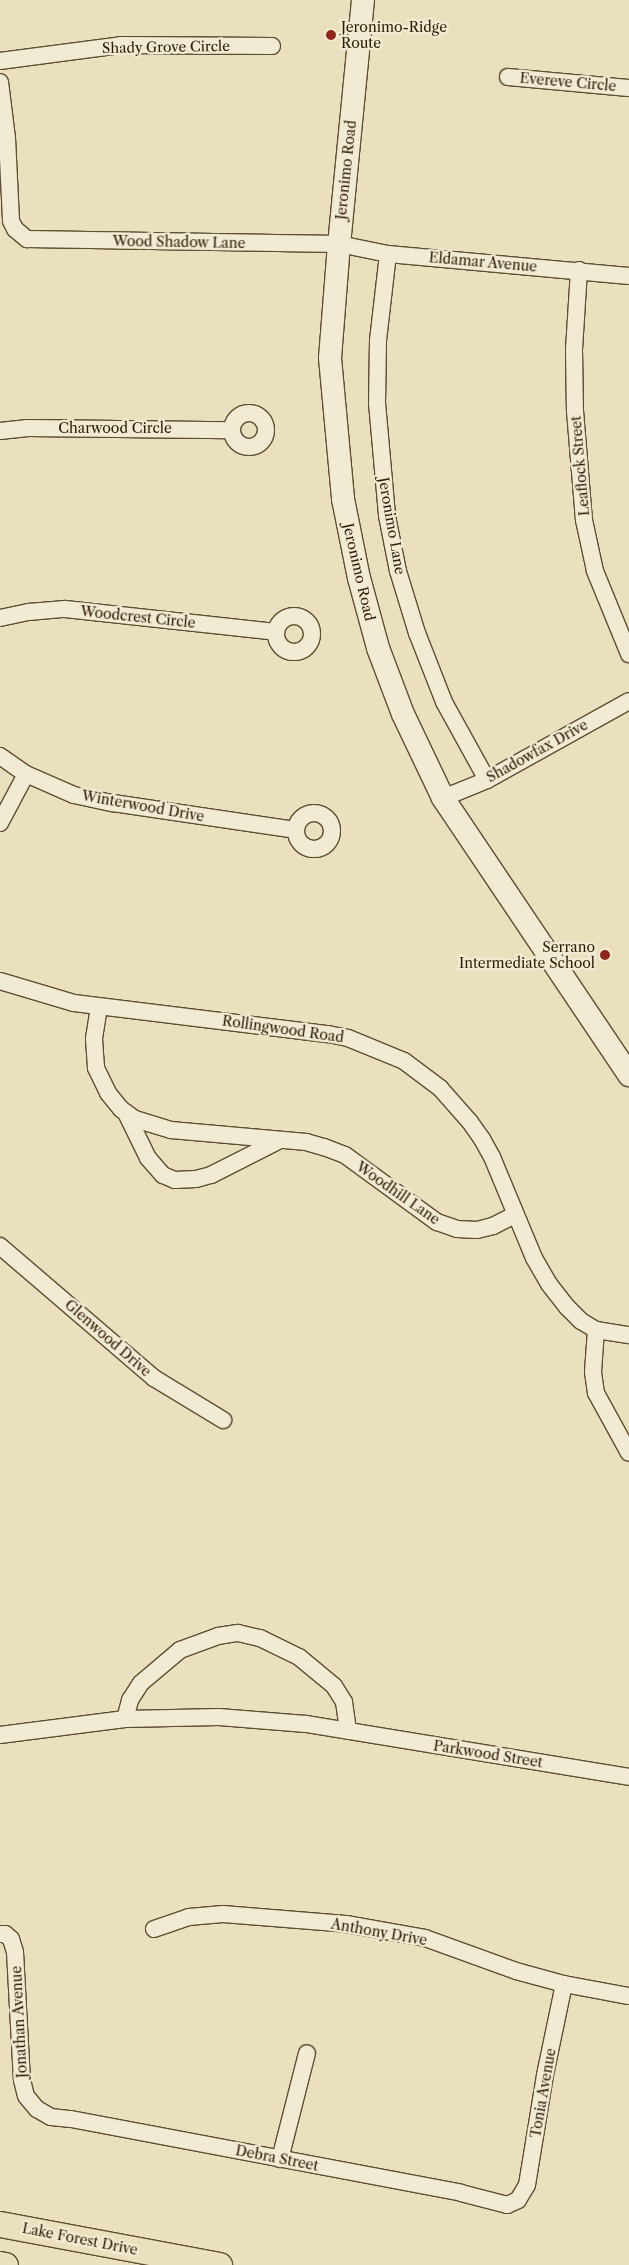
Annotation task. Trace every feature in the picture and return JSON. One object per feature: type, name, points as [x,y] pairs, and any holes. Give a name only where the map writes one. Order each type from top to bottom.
[{"type":"main road","name":"Jeronimo Road","points":[[363,0],[339,244],[330,358],[343,499],[359,578],[378,648],[403,714],[443,798],[629,1075]]},
{"type":"main road","name":"Lake Forest Drive","points":[[0,2224],[219,2265]]},
{"type":"main road","points":[[0,2264],[5,2265]]},
{"type":"street","name":"Shady Grove Circle","points":[[0,61],[121,45],[272,46]]},
{"type":"street","name":"Evereve Circle","points":[[508,77],[629,88]]},
{"type":"street","name":"Wood Shadow Lane","points":[[0,82],[8,138],[11,221],[21,235],[27,238],[339,244]]},
{"type":"street","name":"Eldamar Avenue","points":[[339,244],[388,254],[629,276]]},
{"type":"street","name":"Jeronimo Lane","points":[[388,254],[378,341],[377,402],[389,525],[398,571],[417,633],[444,702],[486,780]]},
{"type":"street","name":"Leaflock Street","points":[[579,270],[574,350],[575,411],[584,520],[595,571],[629,654]]},
{"type":"street","name":"Charwood Circle","points":[[0,431],[28,428],[231,430]]},
{"type":"street","name":"Woodcrest Circle","points":[[0,618],[29,612],[65,610],[276,632]]},
{"type":"street","name":"Shadowfax Drive","points":[[443,798],[486,780],[629,701]]},
{"type":"street","name":"Winterwood Drive","points":[[0,756],[26,774],[59,790],[94,800],[295,830]]},
{"type":"street","points":[[0,823],[26,774]]},
{"type":"street","name":"Rollingwood Road","points":[[0,981],[74,1003],[328,1034],[364,1044],[404,1061],[440,1088],[470,1122],[492,1157],[515,1215],[549,1284],[567,1307],[581,1321],[596,1330],[629,1335]]},
{"type":"street","name":"Woodhill Lane","points":[[99,1007],[94,1039],[96,1068],[108,1093],[126,1113],[148,1158],[163,1174],[175,1180],[196,1179],[280,1140]]},
{"type":"street","name":"Woodhill Lane","points":[[126,1113],[148,1124],[171,1130],[306,1142],[345,1155],[437,1222],[456,1229],[477,1230],[493,1226],[515,1215]]},
{"type":"street","name":"Glenwood Drive","points":[[0,1246],[154,1378],[223,1420]]},
{"type":"street","points":[[596,1330],[594,1372],[596,1393],[629,1453]]},
{"type":"street","points":[[125,1718],[130,1700],[141,1683],[174,1655],[202,1641],[238,1633],[260,1638],[299,1657],[328,1680],[344,1702],[348,1731]]},
{"type":"street","name":"Parkwood Street","points":[[0,1735],[125,1718],[220,1717],[306,1724],[629,1777]]},
{"type":"street","name":"Anthony Drive","points":[[154,1929],[189,1917],[223,1914],[346,1924],[425,1938],[516,1971],[564,1984],[629,1996]]},
{"type":"street","name":"Jonathan Avenue","points":[[2,1934],[11,1939],[15,1952],[22,2080],[26,2096],[37,2109]]},
{"type":"street","name":"Tonia Avenue","points":[[518,2200],[527,2185],[545,2075],[564,1984]]},
{"type":"street","points":[[280,2159],[307,2053]]},
{"type":"street","name":"Debra Street","points":[[37,2109],[51,2117],[71,2119],[461,2193],[490,2202],[507,2205],[518,2200]]},
{"type":"place","name":"Jeronimo-Ridge Route","points":[[331,35]]},
{"type":"place","name":"Serrano Intermediate School","points":[[605,955]]}]
